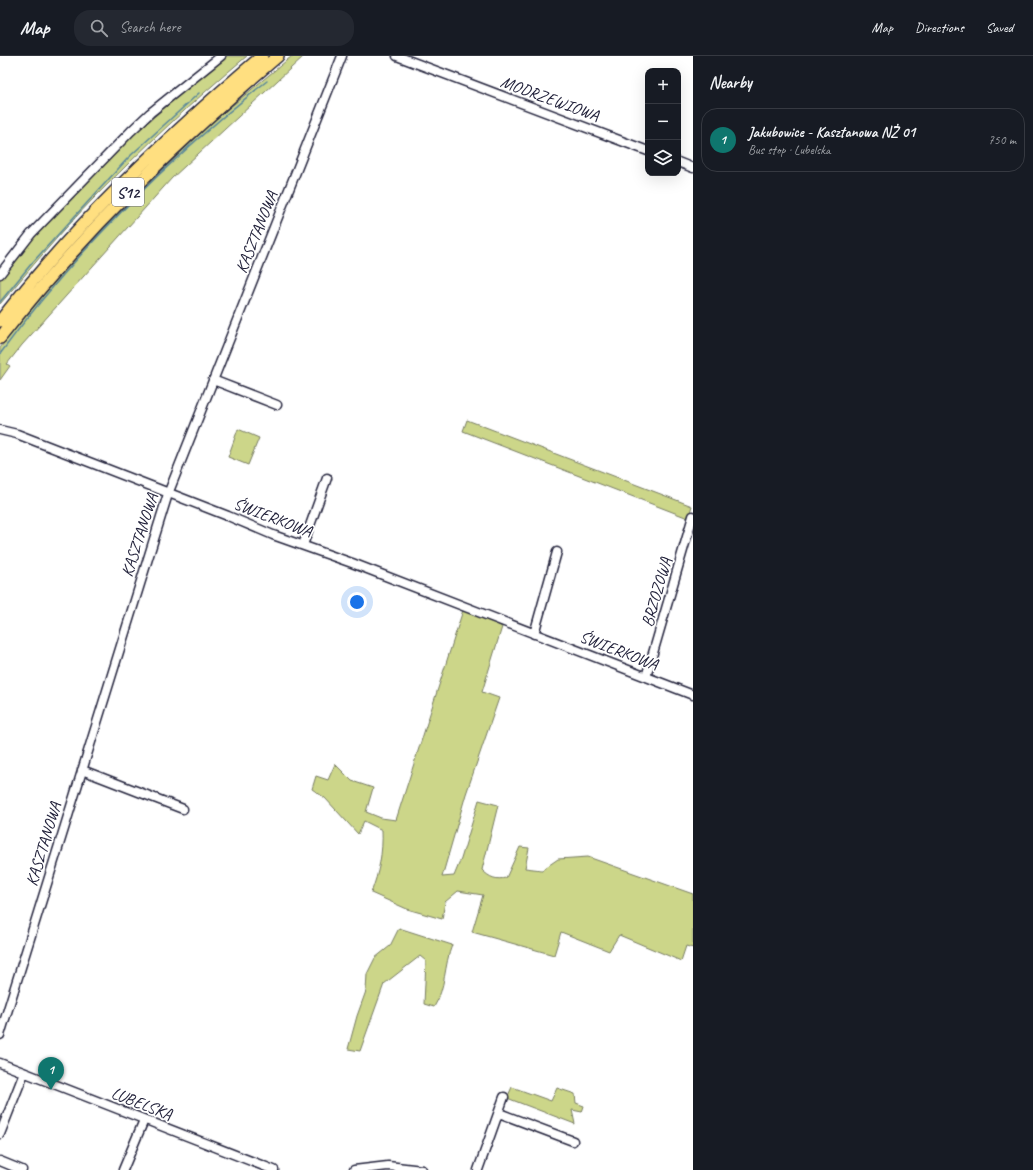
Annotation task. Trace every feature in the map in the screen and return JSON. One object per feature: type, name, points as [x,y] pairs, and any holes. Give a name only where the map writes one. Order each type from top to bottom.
[{"type":"highway","name":"S12","points":[[0,321],[50,260],[110,195],[178,129],[262,56]]},
{"type":"highway","name":"S12","points":[[0,338],[59,266],[123,197],[191,132],[278,56]]},
{"type":"street","points":[[0,274],[31,234],[140,123],[221,56]]},
{"type":"street","name":"KASZTANOWA","points":[[0,1035],[168,494],[342,56]]},
{"type":"street","name":"MODRZEWIOWA","points":[[397,56],[645,150]]},
{"type":"street","points":[[681,163],[693,168]]},
{"type":"street","points":[[213,380],[277,405]]},
{"type":"street","name":"ŚWIERKOWA","points":[[0,430],[17,434],[273,535],[303,545],[693,695]]},
{"type":"street","points":[[303,545],[326,478]]},
{"type":"street","name":"BRZOZOWA","points":[[646,677],[693,516]]},
{"type":"street","points":[[534,634],[557,552]]},
{"type":"street","points":[[82,770],[183,809]]},
{"type":"street","name":"LUBELSKA","points":[[0,1063],[274,1170]]},
{"type":"street","points":[[0,1134],[24,1073]]},
{"type":"street","points":[[478,1170],[504,1097]]},
{"type":"street","points":[[499,1113],[573,1141]]},
{"type":"street","points":[[123,1170],[144,1120]]},
{"type":"street","points":[[0,1161],[22,1170]]},
{"type":"street","points":[[354,1170],[388,1166],[422,1170]]},
{"type":"green space","points":[[225,56],[247,56],[187,108],[111,180],[45,251],[0,304],[0,279],[34,236],[134,134]]},
{"type":"green space","points":[[292,56],[304,56],[172,178],[22,345],[7,364],[10,366],[0,380],[0,348],[36,302],[85,245],[211,123]]},
{"type":"green space","points":[[467,420],[692,506],[688,518],[463,431]]},
{"type":"green space","points":[[238,429],[259,438],[248,465],[228,457]]},
{"type":"green space","points":[[464,607],[502,627],[482,692],[499,698],[466,794],[442,877],[454,876],[461,859],[479,800],[498,805],[482,870],[485,873],[493,878],[506,878],[520,847],[529,848],[525,868],[542,870],[558,859],[588,857],[693,894],[693,948],[686,946],[681,961],[619,935],[609,951],[561,932],[554,955],[472,932],[483,895],[458,891],[445,902],[442,919],[407,909],[371,893],[380,862],[382,830],[364,821],[358,834],[325,798],[312,789],[316,776],[328,780],[335,764],[352,781],[373,788],[366,812],[381,818],[396,820]]},
{"type":"green space","points":[[399,928],[452,945],[438,1000],[434,1007],[424,1004],[426,961],[420,956],[384,984],[360,1051],[348,1049],[366,991],[367,974],[375,958],[390,946]]},
{"type":"green space","points":[[512,1087],[551,1101],[557,1088],[575,1094],[576,1103],[584,1106],[582,1112],[572,1110],[575,1124],[507,1098]]},
{"type":"waterway","points":[[0,354],[59,280],[124,209],[194,142],[267,81]]},
{"type":"waterway","points":[[0,302],[32,263],[129,157],[199,93]]},
{"type":"place","name":"Jakubowice - Kasztanowa NŻ 01","points":[[51,1090]]}]
